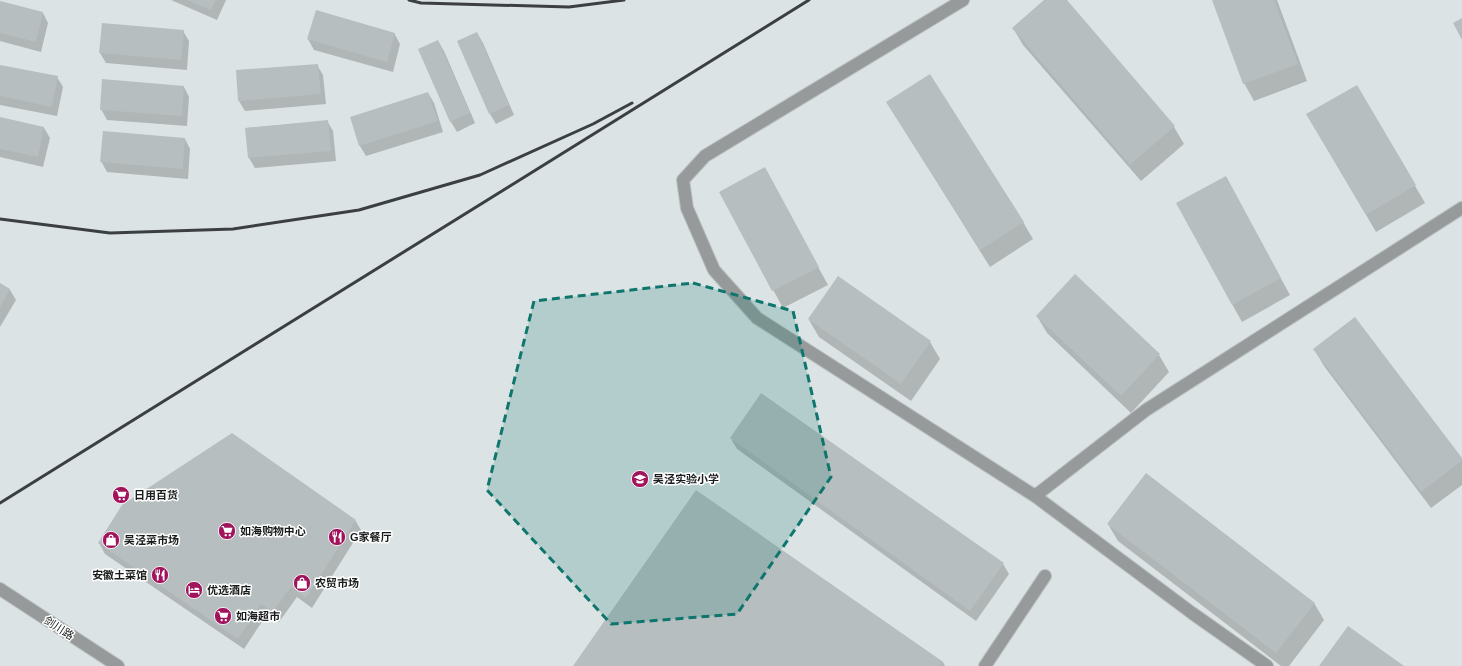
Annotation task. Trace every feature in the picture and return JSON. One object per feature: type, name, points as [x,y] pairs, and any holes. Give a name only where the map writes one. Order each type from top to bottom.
[{"type":"street","points":[[963,0],[705,156],[683,180],[687,208],[714,270],[757,318],[1035,496],[1192,613],[1267,666]]},
{"type":"street","points":[[1035,496],[1146,410],[1462,208]]},
{"type":"street","points":[[985,666],[1045,576]]},
{"type":"street","name":"剑川路","points":[[0,589],[118,666]]},
{"type":"highlighted area","points":[[693,283],[793,311],[831,477],[737,614],[611,624],[487,490],[534,301]]},
{"type":"building","points":[[187,0],[216,0],[211,10]]},
{"type":"building","points":[[1044,0],[1067,0],[1175,126],[1130,165],[1012,28]]},
{"type":"building","points":[[1212,0],[1274,0],[1298,64],[1243,84]]},
{"type":"building","points":[[0,1],[43,12],[36,42],[0,33]]},
{"type":"building","points":[[316,10],[395,33],[387,62],[307,39]]},
{"type":"building","points":[[1462,18],[1462,40],[1453,23]]},
{"type":"building","points":[[102,23],[184,30],[181,60],[99,53]]},
{"type":"building","points":[[477,32],[509,105],[489,114],[457,41]]},
{"type":"building","points":[[438,40],[470,113],[450,122],[418,49]]},
{"type":"building","points":[[318,64],[321,94],[238,101],[236,70]]},
{"type":"building","points":[[0,65],[58,76],[52,107],[0,96]]},
{"type":"building","points":[[930,74],[1024,222],[980,250],[886,102]]},
{"type":"building","points":[[102,79],[184,86],[182,116],[100,110]]},
{"type":"building","points":[[1357,85],[1416,185],[1366,215],[1306,114]]},
{"type":"building","points":[[428,92],[438,121],[359,146],[350,117]]},
{"type":"building","points":[[0,117],[44,127],[38,157],[0,149]]},
{"type":"building","points":[[328,120],[331,151],[248,158],[245,128]]},
{"type":"building","points":[[103,131],[185,138],[183,169],[100,162]]},
{"type":"building","points":[[765,167],[819,267],[772,291],[719,192]]},
{"type":"building","points":[[1226,176],[1281,278],[1232,305],[1176,203]]},
{"type":"building","points":[[1075,274],[1160,354],[1121,396],[1036,316]]},
{"type":"building","points":[[838,276],[931,341],[901,384],[808,319]]},
{"type":"building","points":[[0,283],[10,289],[0,307]]},
{"type":"building","points":[[1355,317],[1462,458],[1462,461],[1421,492],[1313,349]]},
{"type":"building","points":[[761,393],[1004,563],[970,611],[730,438]]},
{"type":"building","name":"如海购物中心","points":[[232,433],[356,520],[306,598],[291,587],[273,612],[261,604],[238,639],[98,543],[122,505]]},
{"type":"building","points":[[1146,473],[1315,603],[1276,653],[1107,524]]},
{"type":"building","points":[[696,490],[943,662],[940,666],[573,666]]},
{"type":"building","points":[[1348,626],[1404,666],[1319,666]]},
{"type":"railway","points":[[409,0],[421,3],[569,7],[624,0]]},
{"type":"railway","points":[[0,503],[809,0]]},
{"type":"railway","points":[[0,219],[110,233],[233,229],[359,210],[480,175],[593,124],[632,103]]},
{"type":"place","name":"吴泾实验小学","points":[[640,479]]},
{"type":"place","name":"日用百货","points":[[121,495]]},
{"type":"place","name":"如海购物中心","points":[[227,531]]},
{"type":"place","name":"G家餐厅","points":[[337,537]]},
{"type":"place","name":"吴泾菜市场","points":[[111,540]]},
{"type":"place","name":"安徽土菜馆","points":[[160,575]]},
{"type":"place","name":"农贸市场","points":[[302,583]]},
{"type":"place","name":"优选酒店","points":[[194,590]]},
{"type":"place","name":"如海超市","points":[[223,616]]}]
